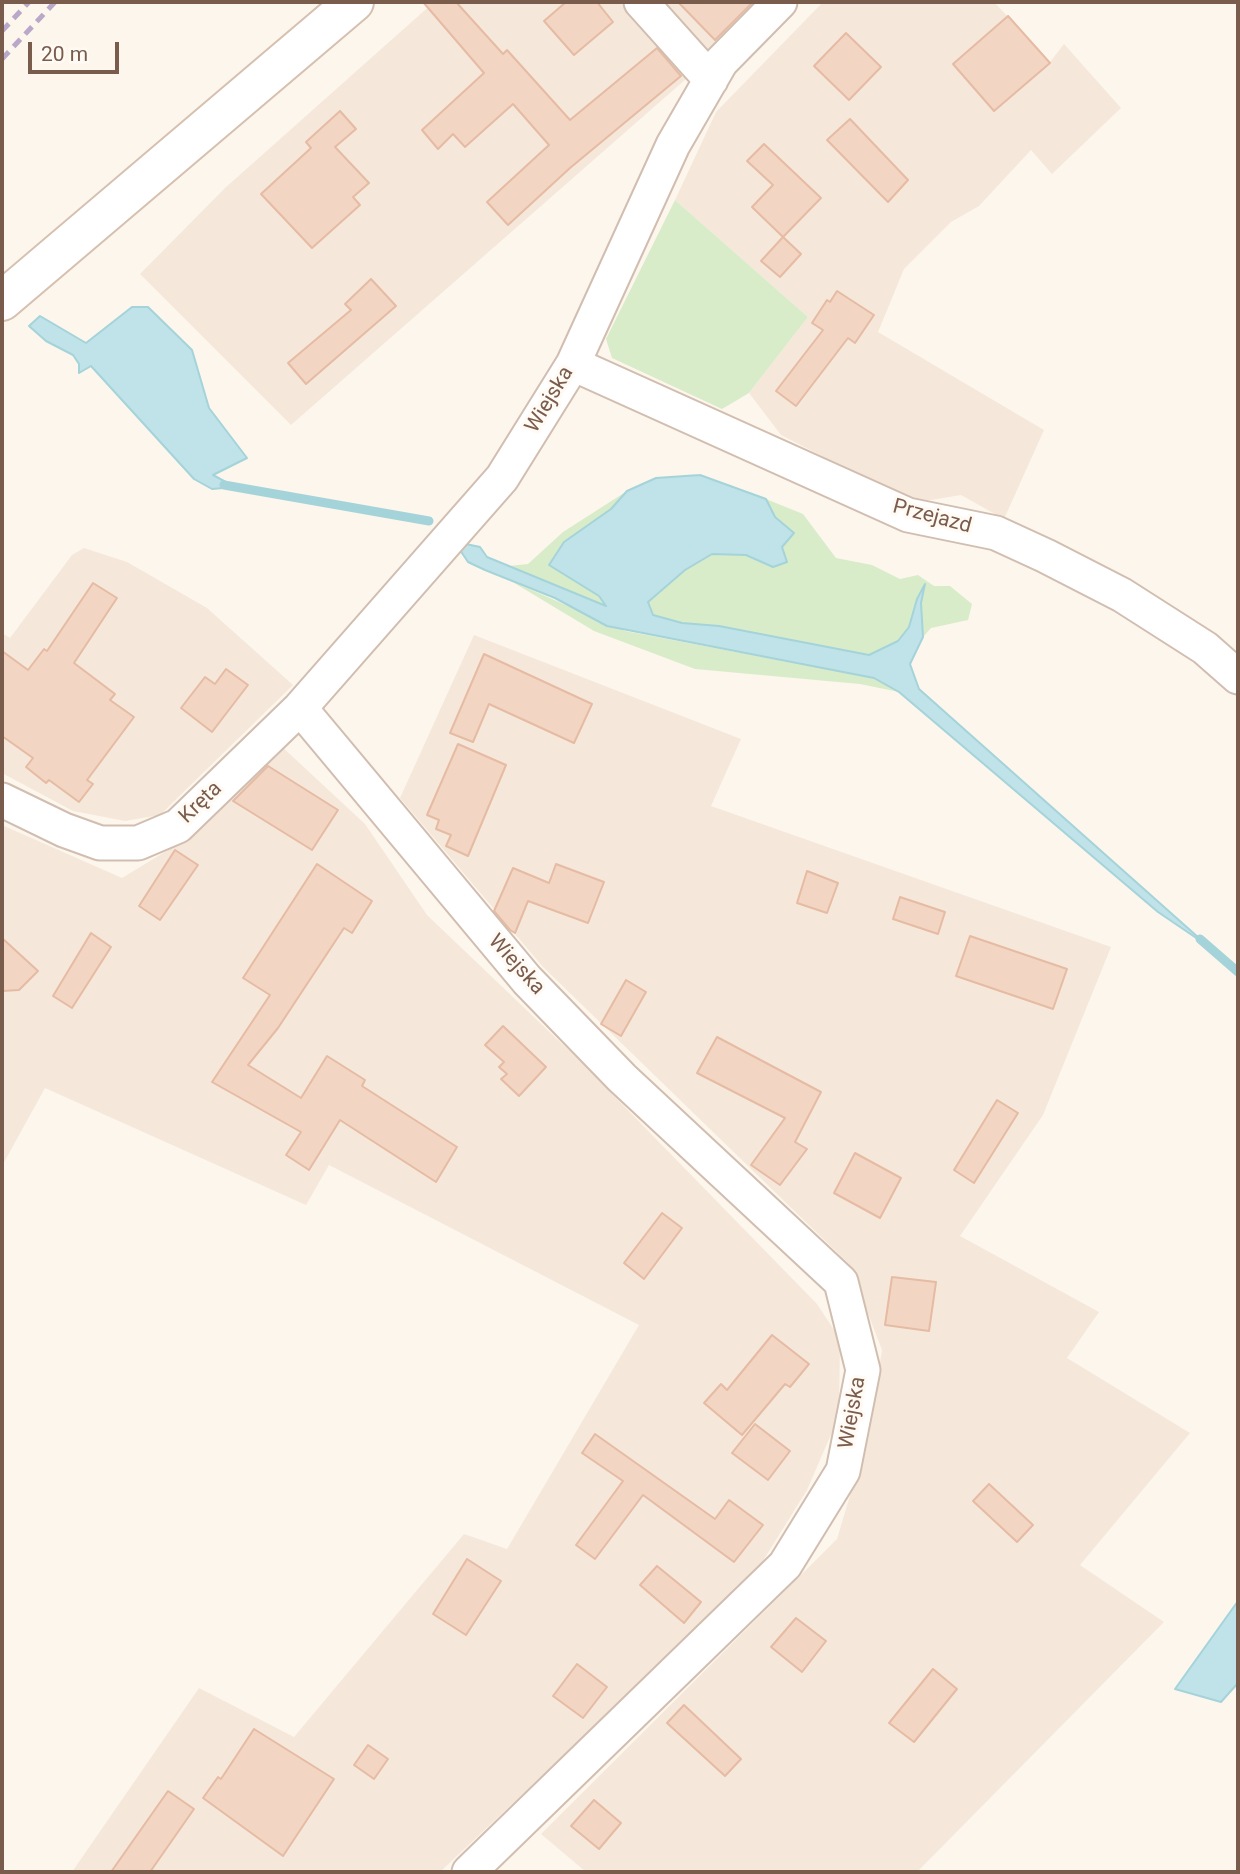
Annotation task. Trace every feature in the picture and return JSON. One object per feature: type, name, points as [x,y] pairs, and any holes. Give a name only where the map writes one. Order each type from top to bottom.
[{"type":"main road","points":[[2,301],[354,2]]},
{"type":"street","points":[[641,2],[711,80]]},
{"type":"street","name":"Wiejska","points":[[469,1872],[785,1565],[843,1471],[863,1370],[841,1282],[622,1078],[527,980],[300,708],[502,478],[573,363],[673,145],[721,62],[780,2]]},
{"type":"street","name":"Przejazd","points":[[573,363],[908,515],[996,533],[1046,555],[1132,601],[1205,648],[1238,677]]},
{"type":"street","name":"Kręta","points":[[2,800],[64,830],[100,843],[138,843],[178,826],[300,708]]},
{"type":"shaded area","points":[[434,2],[620,2],[686,79],[291,425],[140,274],[225,188]]},
{"type":"shaded area","points":[[664,2],[753,2],[706,52]]},
{"type":"shaded area","points":[[823,2],[994,2],[1050,62],[1064,44],[1121,108],[1052,174],[1031,150],[979,206],[951,222],[904,269],[878,332],[1044,430],[1004,519],[961,495],[913,503],[781,435],[749,393],[808,317],[675,200],[716,112]]},
{"type":"shaded area","points":[[84,548],[127,562],[207,608],[293,685],[160,815],[125,821],[73,811],[2,773],[2,633],[10,638],[72,555]]},
{"type":"shaded area","points":[[474,635],[741,739],[711,806],[1111,947],[1043,1115],[960,1236],[1099,1312],[1067,1358],[1190,1433],[1080,1565],[1164,1622],[917,1872],[586,1872],[541,1834],[837,1539],[868,1435],[882,1350],[849,1264],[543,967],[400,798]]},
{"type":"shaded area","points":[[279,744],[365,824],[427,915],[580,1061],[817,1304],[840,1339],[839,1416],[807,1490],[761,1564],[693,1633],[440,1872],[72,1872],[199,1688],[294,1737],[464,1534],[507,1549],[639,1325],[329,1165],[306,1205],[45,1088],[2,1166],[2,825],[122,878],[196,833]]},
{"type":"green space","points":[[675,200],[808,317],[749,393],[722,409],[612,358],[606,339]]},
{"type":"green space","points":[[627,491],[611,509],[564,542],[550,565],[599,596],[607,607],[509,566],[528,564],[563,532]]},
{"type":"green space","points":[[766,499],[803,514],[836,558],[872,565],[900,579],[918,575],[934,586],[950,586],[972,604],[968,620],[931,628],[923,637],[921,603],[924,588],[917,599],[909,627],[898,641],[869,655],[719,626],[682,623],[653,615],[648,602],[685,570],[712,554],[746,555],[773,567],[782,547],[794,533],[775,517]]},
{"type":"green space","points":[[511,581],[625,631],[874,678],[899,692],[860,684],[695,669],[594,631]]},
{"type":"water","points":[[132,307],[148,307],[192,350],[209,408],[247,458],[213,475],[235,487],[212,489],[194,479],[91,366],[79,373],[79,364],[73,355],[46,341],[29,326],[40,316],[86,343]]},
{"type":"water","points":[[700,475],[766,499],[775,517],[794,533],[782,547],[787,562],[773,567],[746,555],[712,554],[685,570],[648,602],[653,615],[682,623],[719,626],[869,655],[898,641],[909,627],[917,599],[925,584],[921,603],[923,637],[910,664],[919,689],[1208,946],[1158,912],[899,692],[874,678],[607,626],[555,598],[468,562],[460,550],[466,544],[480,547],[487,557],[606,606],[599,596],[549,565],[564,542],[611,509],[627,491],[656,478]]},
{"type":"water","points":[[1238,1601],[1238,1683],[1221,1702],[1175,1689]]},
{"type":"building","points":[[423,2],[456,2],[503,54],[507,50],[570,120],[657,48],[681,76],[570,168],[508,225],[487,202],[549,145],[513,104],[465,147],[453,134],[438,149],[422,130],[484,73]]},
{"type":"building","points":[[566,2],[597,2],[613,22],[574,55],[544,21]]},
{"type":"building","points":[[678,2],[753,2],[715,40]]},
{"type":"building","points":[[1008,16],[1050,63],[994,111],[953,64]]},
{"type":"building","points":[[846,33],[881,67],[849,100],[814,66]]},
{"type":"building","points":[[340,111],[356,129],[335,147],[369,183],[353,197],[360,205],[312,248],[261,194],[311,148],[306,142]]},
{"type":"building","points":[[850,119],[908,180],[888,202],[827,140]]},
{"type":"building","points":[[764,144],[821,198],[783,237],[752,207],[773,185],[747,161]]},
{"type":"building","points":[[783,237],[801,254],[780,277],[761,261]]},
{"type":"building","points":[[371,279],[396,306],[306,384],[288,363],[351,310],[345,304]]},
{"type":"building","points":[[837,291],[874,315],[855,343],[848,338],[796,406],[776,391],[823,330],[812,323],[827,300],[830,302]]},
{"type":"building","points":[[93,583],[117,598],[74,663],[115,694],[110,700],[134,717],[87,780],[93,784],[79,802],[49,780],[46,783],[26,767],[33,758],[2,736],[2,651],[28,670],[44,649],[47,651]]},
{"type":"building","points":[[484,654],[592,704],[574,743],[489,704],[473,742],[450,733]]},
{"type":"building","points":[[226,669],[248,685],[212,732],[181,708],[205,677],[215,684]]},
{"type":"building","points":[[458,744],[506,765],[468,856],[446,846],[451,835],[436,829],[439,820],[427,815]]},
{"type":"building","points":[[268,766],[338,810],[312,850],[233,801]]},
{"type":"building","points":[[175,850],[198,865],[160,920],[139,906]]},
{"type":"building","points":[[317,864],[372,901],[352,933],[344,928],[278,1028],[248,1065],[301,1098],[327,1056],[365,1080],[362,1086],[457,1147],[436,1182],[340,1120],[309,1170],[286,1155],[301,1132],[212,1082],[270,995],[243,978]]},
{"type":"building","points":[[556,864],[604,882],[588,923],[528,901],[515,933],[510,930],[494,911],[513,868],[549,883]]},
{"type":"building","points":[[807,871],[838,883],[827,913],[797,903]]},
{"type":"building","points":[[900,897],[945,912],[938,934],[893,919]]},
{"type":"building","points":[[91,933],[111,947],[72,1008],[53,996]]},
{"type":"building","points":[[970,936],[1067,969],[1053,1009],[956,976]]},
{"type":"building","points":[[2,938],[38,971],[19,990],[2,991]]},
{"type":"building","points":[[626,980],[646,992],[621,1036],[601,1024]]},
{"type":"building","points":[[503,1026],[546,1067],[519,1096],[501,1079],[507,1074],[499,1067],[504,1062],[485,1045]]},
{"type":"building","points":[[717,1037],[821,1092],[795,1142],[807,1149],[780,1185],[751,1165],[785,1118],[697,1073]]},
{"type":"building","points":[[997,1100],[1018,1113],[974,1183],[954,1170]]},
{"type":"building","points":[[855,1153],[901,1178],[880,1218],[834,1193]]},
{"type":"building","points":[[662,1213],[682,1228],[644,1279],[624,1263]]},
{"type":"building","points":[[892,1277],[936,1282],[929,1331],[885,1325]]},
{"type":"building","points":[[772,1335],[809,1364],[790,1387],[785,1384],[742,1435],[704,1403],[721,1384],[727,1390]]},
{"type":"building","points":[[755,1424],[790,1451],[768,1480],[732,1453]]},
{"type":"building","points":[[595,1434],[715,1519],[729,1500],[763,1525],[734,1562],[643,1495],[595,1559],[576,1545],[623,1481],[582,1453]]},
{"type":"building","points":[[989,1484],[1033,1525],[1017,1542],[973,1501]]},
{"type":"building","points":[[467,1559],[501,1581],[466,1635],[433,1614]]},
{"type":"building","points":[[657,1566],[701,1602],[684,1623],[640,1585]]},
{"type":"building","points":[[796,1618],[826,1641],[802,1672],[771,1647]]},
{"type":"building","points":[[577,1664],[607,1687],[583,1718],[553,1696]]},
{"type":"building","points":[[933,1669],[957,1689],[914,1742],[889,1723]]},
{"type":"building","points":[[684,1705],[741,1759],[725,1776],[667,1723]]},
{"type":"building","points":[[254,1729],[334,1779],[283,1856],[203,1798],[218,1777],[221,1779]]},
{"type":"building","points":[[368,1745],[388,1759],[374,1779],[354,1765]]},
{"type":"building","points":[[168,1791],[194,1809],[150,1872],[111,1872]]},
{"type":"building","points":[[594,1800],[621,1823],[599,1849],[571,1826]]},
{"type":"waterway","points":[[224,485],[429,521]]},
{"type":"waterway","points":[[1200,939],[1238,972]]},
{"type":"railway","points":[[2,31],[29,2]]},
{"type":"railway","points":[[2,59],[55,2]]}]
